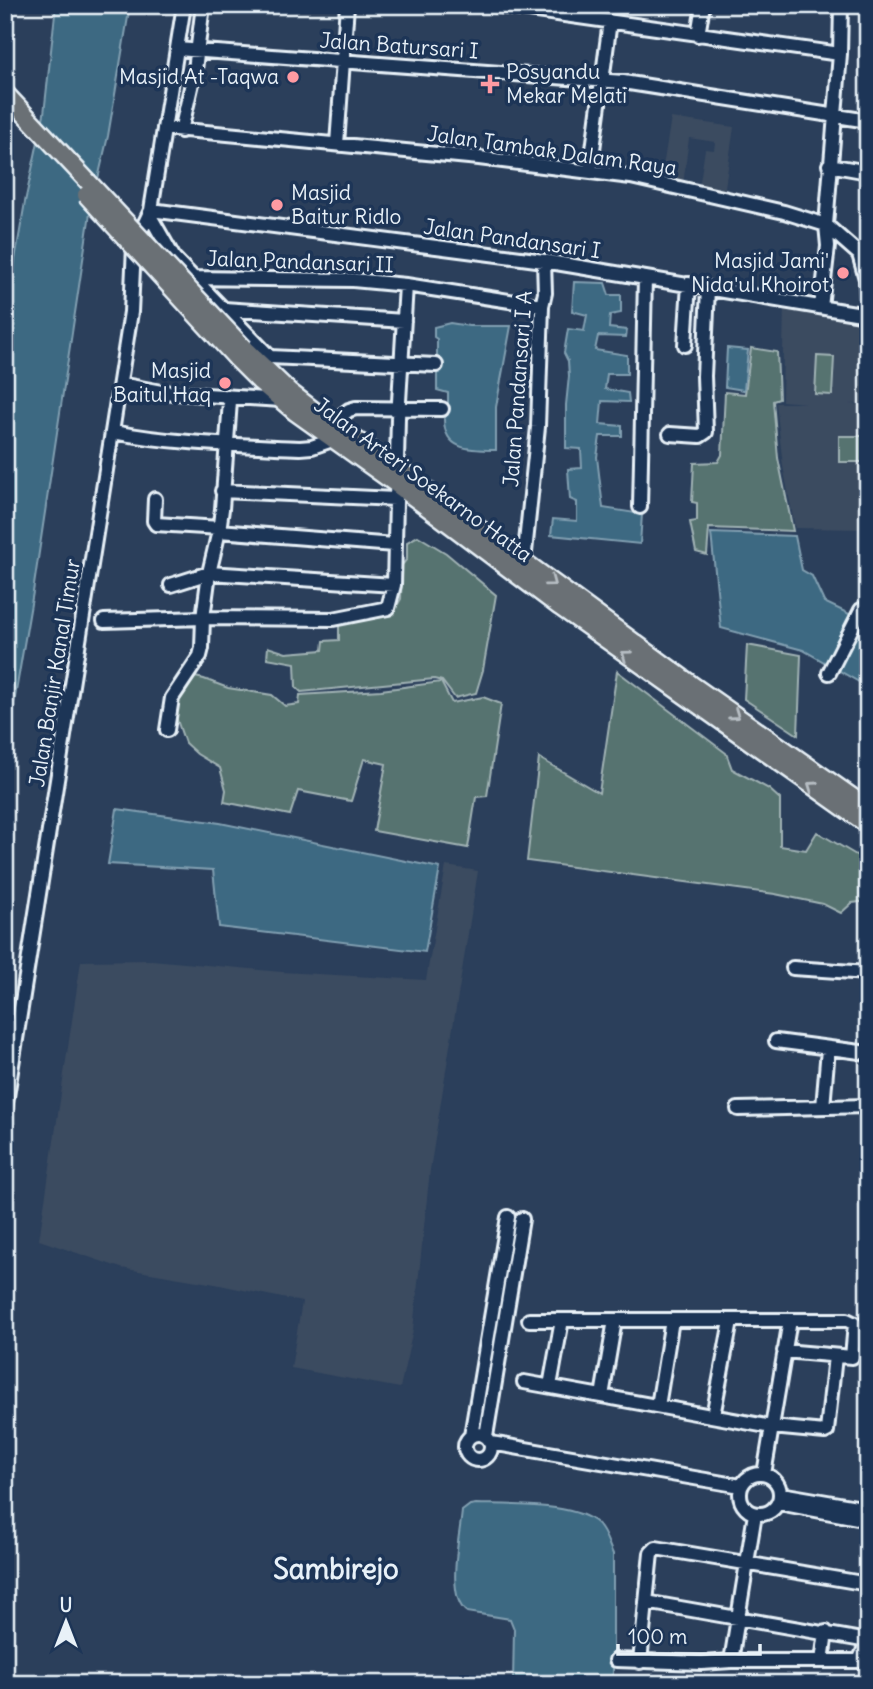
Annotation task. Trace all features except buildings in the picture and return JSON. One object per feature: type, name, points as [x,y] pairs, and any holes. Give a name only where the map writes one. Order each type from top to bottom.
[{"type":"main road","name":"Jalan Arteri Soekarno Hatta","points":[[5,93],[281,400],[334,430]]},
{"type":"main road","name":"Jalan Arteri Soekarno Hatta","points":[[5,108],[240,353],[289,391],[396,483],[560,607],[868,825]]},
{"type":"main road","name":"Jalan Arteri Soekarno Hatta","points":[[396,483],[524,562],[700,691],[868,808]]},
{"type":"street","name":"Jalan Banjir Kanal Timur","points":[[5,1109],[113,432],[134,283],[134,246],[151,213],[184,5]]},
{"type":"street","points":[[182,131],[202,51],[203,5]]},
{"type":"street","points":[[337,144],[347,5]]},
{"type":"street","points":[[494,5],[840,54]]},
{"type":"street","points":[[698,35],[703,5]]},
{"type":"street","points":[[821,307],[828,246],[826,225],[840,54],[841,5]]},
{"type":"street","points":[[590,172],[610,21]]},
{"type":"street","name":"Jalan Batursari I","points":[[177,49],[603,80],[868,121]]},
{"type":"street","name":"Jalan Tambak Dalam Raya","points":[[164,128],[478,158],[590,172],[669,185],[784,212],[826,225],[853,247],[865,262],[867,317]]},
{"type":"street","points":[[830,165],[868,172]]},
{"type":"street","name":"Jalan Pandansari I","points":[[151,213],[544,261],[689,284],[867,317]]},
{"type":"street","name":"Jalan Pandansari II","points":[[151,213],[174,258],[268,355],[274,358],[401,364]]},
{"type":"street","name":"Jalan Pandansari I A","points":[[524,562],[538,427],[542,306],[545,293],[544,261]]},
{"type":"street","name":"Jalan Pandansari II","points":[[193,278],[353,280],[406,285],[542,306]]},
{"type":"street","points":[[640,507],[645,278]]},
{"type":"street","points":[[685,345],[689,284]]},
{"type":"street","name":"Jalan Pandansari II","points":[[394,585],[398,408],[406,285]]},
{"type":"street","points":[[670,434],[700,436],[706,432],[704,376],[708,288]]},
{"type":"street","points":[[223,309],[404,321]]},
{"type":"street","points":[[401,364],[436,365]]},
{"type":"street","points":[[120,384],[161,392],[281,400]]},
{"type":"street","points":[[167,730],[172,698],[200,656],[209,573],[219,529],[230,401],[228,397]]},
{"type":"street","points":[[113,432],[153,438],[300,448],[312,447],[334,430],[353,408],[442,409]]},
{"type":"street","points":[[222,491],[396,483]]},
{"type":"street","points":[[155,499],[156,524],[394,544]]},
{"type":"street","points":[[110,621],[203,618],[342,619],[388,608],[394,585],[209,573],[170,585]]},
{"type":"street","points":[[829,673],[861,610],[868,608]]},
{"type":"street","points":[[793,968],[868,973]]},
{"type":"street","points":[[776,1041],[868,1053]]},
{"type":"street","points":[[823,1107],[828,1049]]},
{"type":"street","points":[[738,1109],[868,1106]]},
{"type":"street","points":[[508,1216],[471,1436],[465,1447],[474,1459],[486,1457],[491,1451],[488,1440],[522,1219]]},
{"type":"street","points":[[530,1320],[790,1320],[855,1324],[852,1357],[785,1351]]},
{"type":"street","points":[[550,1387],[562,1320]]},
{"type":"street","points":[[602,1396],[615,1320]]},
{"type":"street","points":[[658,1406],[672,1320]]},
{"type":"street","points":[[764,1474],[790,1320]]},
{"type":"street","points":[[713,1416],[731,1321]]},
{"type":"street","points":[[524,1382],[772,1427],[825,1432],[835,1356]]},
{"type":"street","points":[[471,1436],[478,1434],[488,1440],[741,1486]]},
{"type":"street","points":[[764,1474],[776,1481],[780,1498],[769,1513],[755,1514],[742,1503],[741,1486],[750,1476],[764,1474]]},
{"type":"street","points":[[780,1498],[868,1509]]},
{"type":"street","points":[[780,1498],[868,1520]]},
{"type":"street","points":[[731,1661],[755,1514]]},
{"type":"street","points":[[640,1662],[651,1553],[656,1548],[868,1584]]},
{"type":"street","points":[[616,1660],[702,1663],[859,1661],[868,1641],[646,1602]]},
{"type":"street","points":[[821,1661],[826,1632]]},
{"type":"shaded area","points":[[56,5],[130,5],[108,136],[90,213],[33,592],[5,756],[5,317],[44,114]]},
{"type":"shaded area","points":[[671,118],[734,127],[724,194],[699,188],[705,149],[714,150],[715,142],[689,138],[683,185],[661,179]]},
{"type":"shaded area","points":[[574,282],[605,283],[609,295],[621,295],[621,313],[610,315],[609,328],[627,330],[626,337],[598,336],[595,350],[627,355],[627,374],[607,374],[605,389],[628,393],[629,402],[602,401],[600,424],[622,426],[622,436],[600,436],[597,457],[603,508],[642,514],[640,544],[551,535],[553,519],[577,521],[577,502],[570,499],[568,469],[582,468],[581,449],[566,448],[569,376],[568,361],[564,353],[568,329],[584,331],[587,315],[572,311]]},
{"type":"shaded area","points":[[784,303],[859,316],[868,342],[868,403],[849,404],[868,405],[868,529],[795,528],[783,466],[776,403],[806,403],[782,401]]},
{"type":"shaded area","points":[[450,323],[511,326],[496,407],[496,450],[477,450],[461,446],[454,443],[445,430],[448,393],[437,390],[437,339],[434,337],[434,327]]},
{"type":"shaded area","points":[[727,348],[748,350],[744,390],[725,387]]},
{"type":"shaded area","points":[[711,533],[795,536],[802,570],[812,576],[824,602],[864,621],[868,628],[868,672],[859,682],[803,650],[721,628]]},
{"type":"shaded area","points":[[117,809],[220,823],[440,868],[425,952],[219,927],[213,870],[108,864]]},
{"type":"shaded area","points":[[446,866],[478,871],[430,1170],[413,1330],[400,1388],[291,1368],[302,1302],[121,1268],[39,1240],[81,961],[152,960],[282,972],[426,980]]},
{"type":"shaded area","points":[[476,1504],[537,1506],[570,1511],[594,1521],[600,1528],[613,1554],[613,1684],[513,1684],[514,1629],[510,1619],[467,1612],[460,1604],[457,1593],[455,1580],[462,1511]]},
{"type":"green space","points":[[751,348],[777,352],[779,399],[773,401],[778,458],[793,531],[709,528],[707,555],[696,552],[690,522],[697,521],[697,503],[692,502],[694,463],[718,462],[722,455],[725,392],[745,394]]},
{"type":"green space","points":[[817,356],[834,357],[832,395],[815,394]]},
{"type":"green space","points":[[839,436],[868,436],[868,462],[839,462]]},
{"type":"green space","points":[[418,536],[446,553],[496,595],[483,670],[476,693],[455,698],[442,681],[434,679],[301,692],[296,687],[295,663],[267,658],[268,647],[286,653],[323,650],[324,641],[339,640],[339,625],[391,615],[401,599],[402,565],[407,559],[407,542]]},
{"type":"green space","points":[[747,645],[801,655],[798,735],[744,699]]},
{"type":"green space","points":[[617,671],[726,753],[732,769],[769,789],[780,799],[780,846],[806,850],[817,832],[868,862],[868,901],[852,903],[841,913],[823,904],[775,894],[527,861],[539,758],[599,793]]},
{"type":"green space","points":[[195,677],[228,688],[272,695],[285,706],[299,704],[300,695],[381,690],[441,682],[452,703],[483,697],[501,704],[487,796],[476,797],[468,848],[374,831],[386,764],[364,759],[351,801],[298,791],[290,815],[224,802],[226,790],[220,768],[185,743],[176,717],[181,692]]},
{"type":"place","name":"Masjid At -Taqwa","points":[[293,77]]},
{"type":"place","name":"Posyandu Mekar Melati","points":[[490,84]]},
{"type":"place","name":"Masjid Baitur Ridlo","points":[[277,205]]},
{"type":"place","name":"Masjid Jami' Nida'ul Khoirot","points":[[843,273]]},
{"type":"place","name":"Masjid Baitul Haq","points":[[225,383]]},
{"type":"district","name":"Sambirejo","points":[[336,1569]]}]
